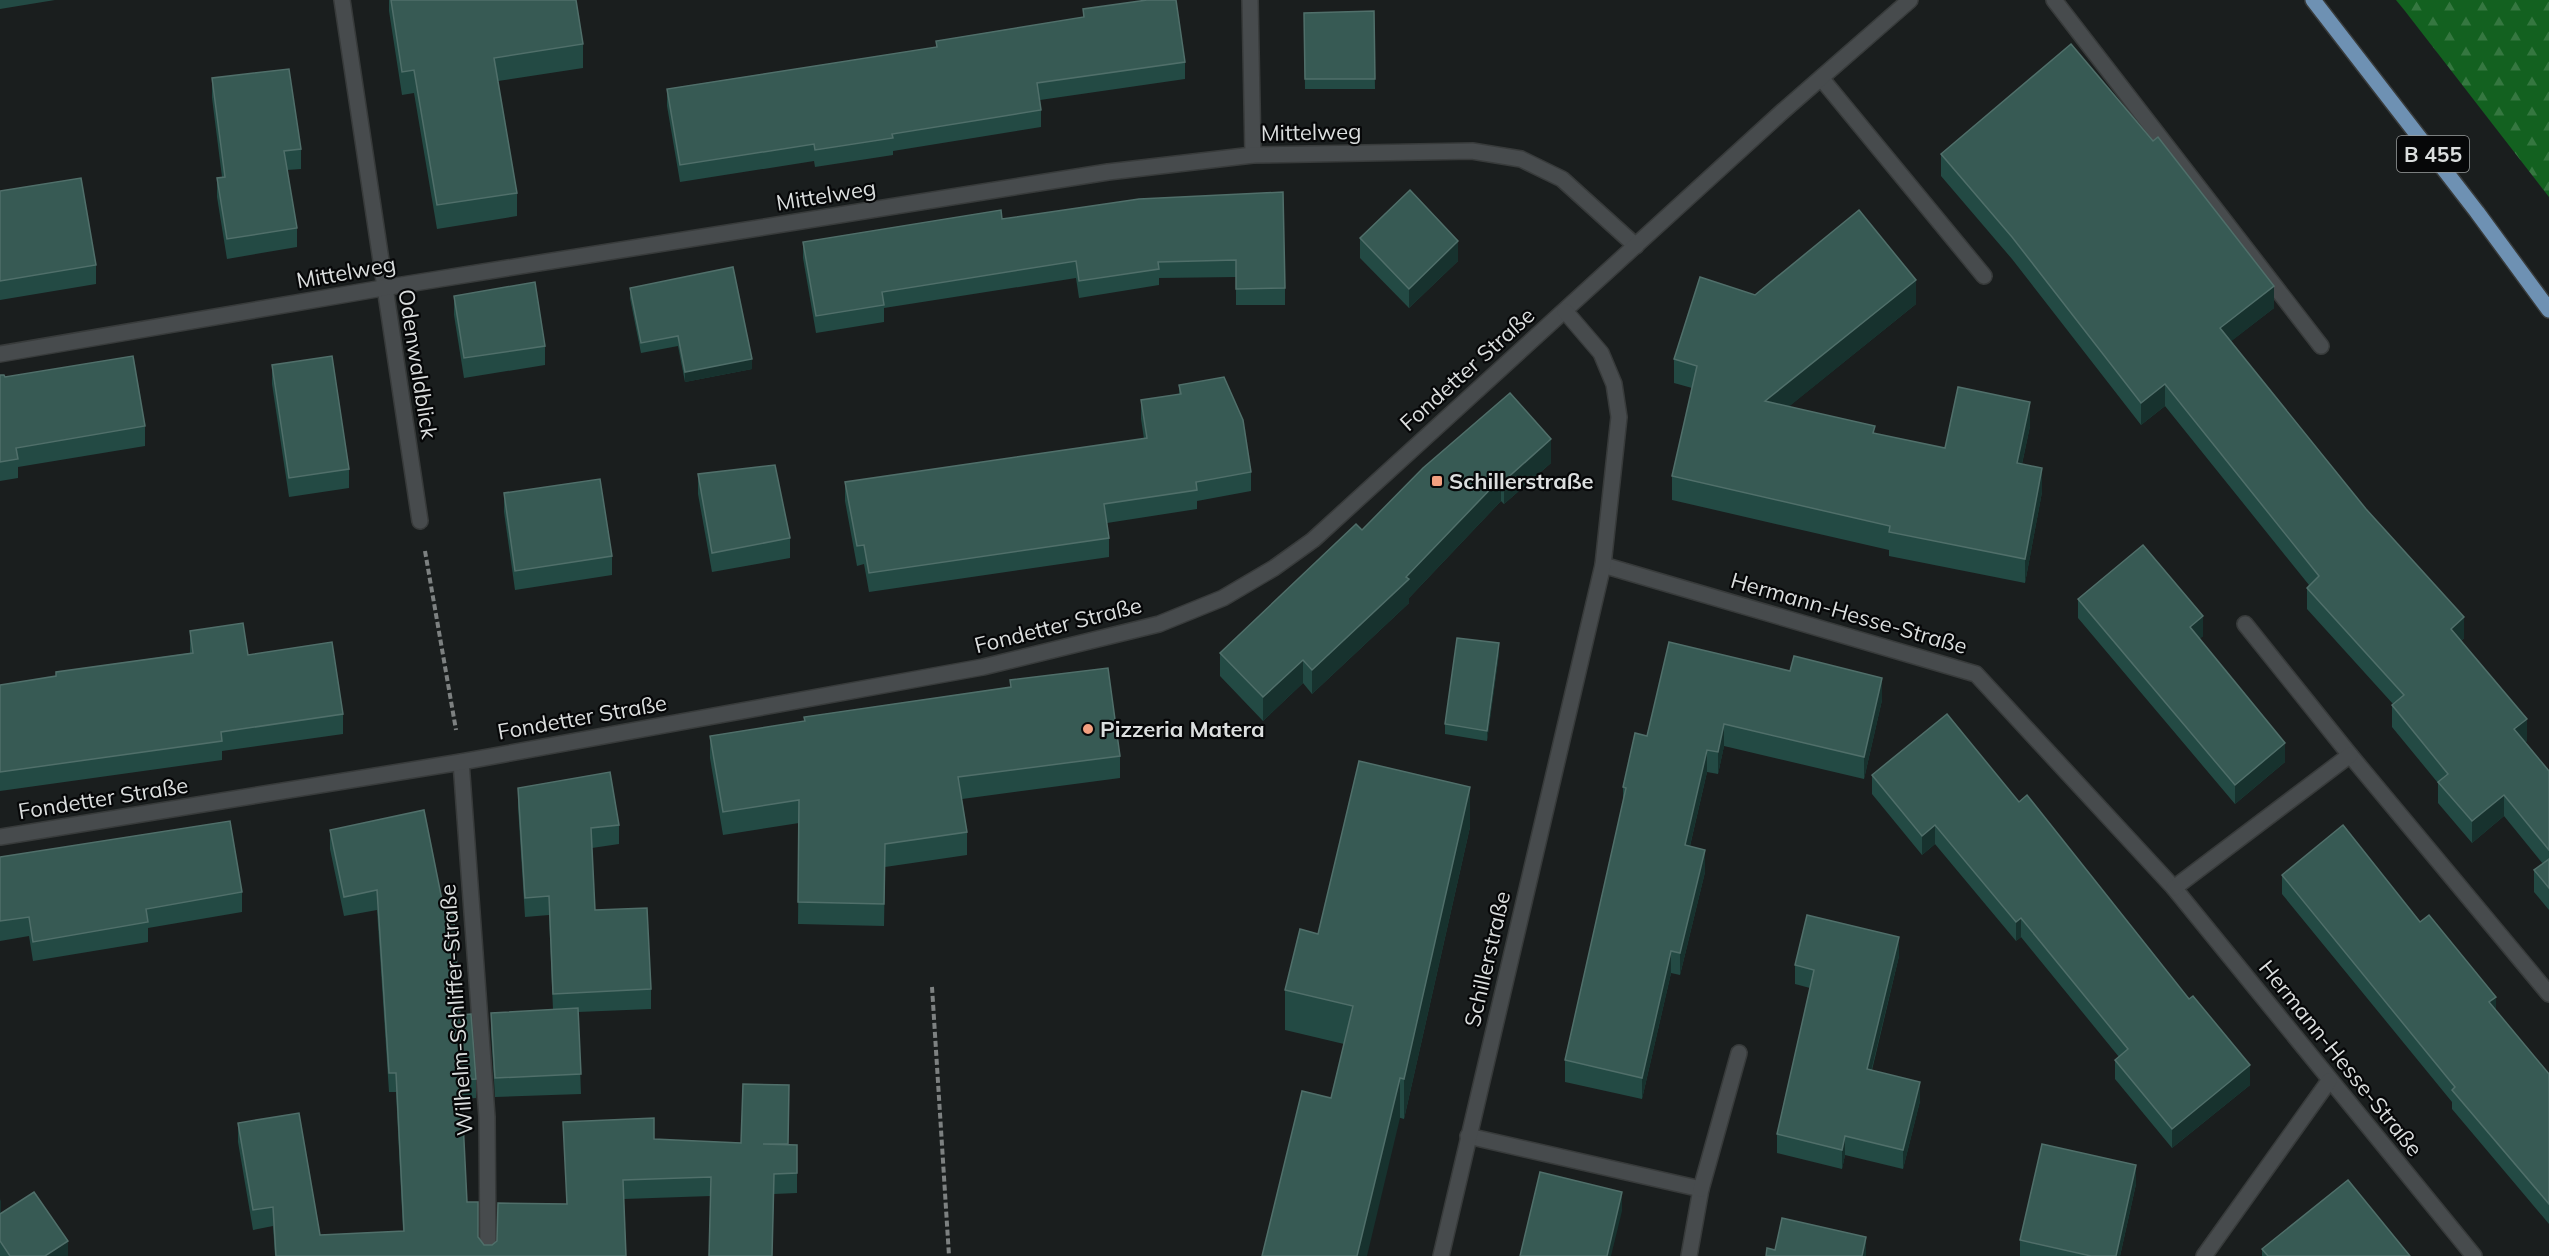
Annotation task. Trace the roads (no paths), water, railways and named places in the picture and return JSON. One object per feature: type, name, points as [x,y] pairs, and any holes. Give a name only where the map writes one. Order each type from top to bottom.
[{"type":"main road","name":"B 455","points":[[2313,0],[2477,212],[2549,310]]},
{"type":"street","name":"Odenwaldblick","points":[[342,0],[383,288],[420,521]]},
{"type":"street","points":[[1250,0],[1253,155]]},
{"type":"street","name":"Fondetter Straße","points":[[0,837],[461,762],[983,667],[1159,624],[1223,598],[1274,568],[1313,540],[1821,78],[1910,0]]},
{"type":"street","points":[[2054,0],[2321,346]]},
{"type":"street","points":[[1821,78],[1984,276]]},
{"type":"street","name":"Mittelweg","points":[[0,354],[383,288],[1108,172],[1253,155],[1472,151],[1521,159],[1562,179],[1636,246]]},
{"type":"street","name":"Schillerstraße","points":[[1441,1256],[1603,565],[1618,417],[1614,384],[1601,353],[1565,311]]},
{"type":"street","name":"Hermann-Hesse-Straße","points":[[1603,565],[1976,674],[2174,888],[2474,1256]]},
{"type":"street","points":[[2245,624],[2350,755],[2549,994]]},
{"type":"street","points":[[2174,888],[2350,755]]},
{"type":"street","name":"Wilhelm-Schliffer-Straße","points":[[461,762],[487,1117],[489,1256]]},
{"type":"street","points":[[1689,1256],[1701,1189],[1739,1053]]},
{"type":"street","points":[[2204,1256],[2330,1081]]},
{"type":"street","points":[[1468,1136],[1701,1189]]},
{"type":"place","name":"Schillerstraße","points":[[1437,481]]},
{"type":"place","name":"Pizzeria Matera","points":[[1088,729]]}]
